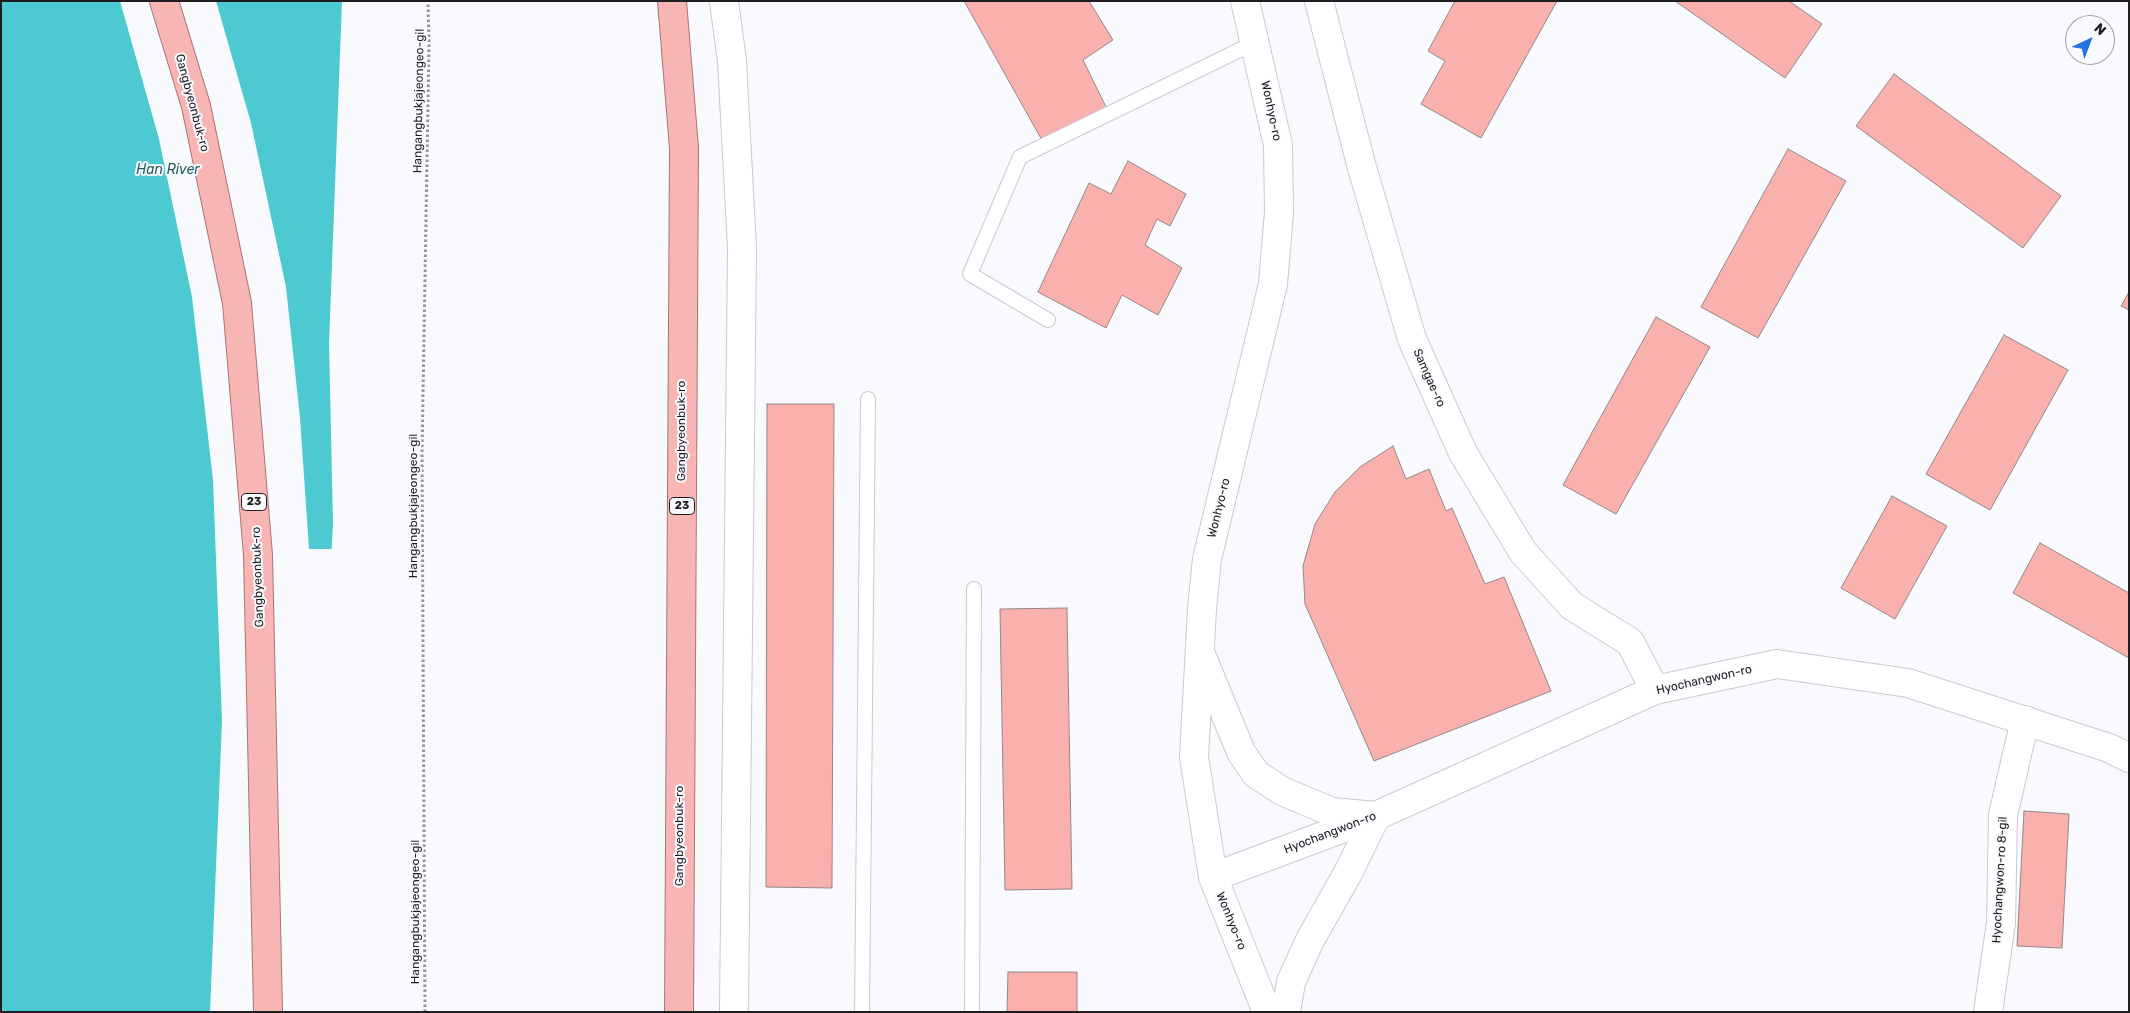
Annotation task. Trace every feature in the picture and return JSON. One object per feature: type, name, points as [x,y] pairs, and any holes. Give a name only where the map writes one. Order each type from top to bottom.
[{"type":"highway","name":"Gangbyeonbuk-ro","points":[[164,1],[196,106],[237,303],[258,555],[268,1012]]},
{"type":"highway","name":"Gangbyeonbuk-ro","points":[[672,1],[684,148],[679,1012]]},
{"type":"street","points":[[724,1],[732,61],[742,248],[734,1012]]},
{"type":"street","name":"Wonhyo-ro","points":[[1245,1],[1256,42],[1278,145],[1279,212],[1273,284],[1207,559],[1194,756],[1213,877],[1267,1012]]},
{"type":"street","name":"Samgae-ro","points":[[1319,1],[1361,164],[1412,339],[1463,453],[1523,552],[1572,606],[1630,642],[1655,690]]},
{"type":"street","points":[[1200,651],[1241,752],[1256,774],[1282,792],[1332,812],[1376,816],[1348,873],[1310,940],[1291,982],[1286,1012]]},
{"type":"street","name":"Hyochangwon-ro","points":[[1213,877],[1376,816],[1655,690],[1777,664],[1908,683],[2108,748],[2129,758]]},
{"type":"street","name":"Hyochangwon-ro 8-gil","points":[[1988,1012],[2001,923],[2003,815],[2025,720]]},
{"type":"lane","points":[[1048,320],[970,274],[1020,157],[1256,42]]},
{"type":"lane","points":[[862,1012],[868,399]]},
{"type":"lane","points":[[972,1012],[974,589]]},
{"type":"path","name":"Hangangbukjajeongeo-gil","points":[[425,1012],[422,453],[429,43],[428,1]]},
{"type":"water","name":"Han River","points":[[1,1],[342,1],[329,343],[333,524],[320,759],[322,1012],[1,1012]]},
{"type":"pier","points":[[120,1],[216,1],[251,123],[286,287],[300,418],[309,549],[334,549],[322,760],[325,1012],[210,1012],[222,721],[213,480],[192,297],[159,139]]},
{"type":"building","points":[[964,1],[1089,1],[1113,40],[1083,60],[1109,113],[1043,142]]},
{"type":"building","points":[[1455,1],[1557,1],[1481,138],[1421,104],[1445,61],[1428,51]]},
{"type":"building","points":[[1675,1],[1789,1],[1822,24],[1785,78]]},
{"type":"building","points":[[1894,74],[2061,196],[2023,248],[1856,126]]},
{"type":"building","points":[[1788,149],[1846,181],[1758,338],[1701,307]]},
{"type":"building","points":[[1128,161],[1186,194],[1170,226],[1157,219],[1145,245],[1182,268],[1158,315],[1122,295],[1106,328],[1038,292],[1089,183],[1111,194]]},
{"type":"building","points":[[2129,292],[2129,310],[2121,306]]},
{"type":"building","points":[[1656,317],[1710,347],[1616,514],[1563,485]]},
{"type":"building","points":[[2004,335],[2068,370],[1990,510],[1926,474]]},
{"type":"building","points":[[767,404],[834,404],[832,888],[766,887]]},
{"type":"building","points":[[1393,446],[1406,479],[1429,469],[1446,511],[1452,508],[1485,584],[1504,577],[1551,691],[1374,761],[1305,604],[1303,566],[1315,524],[1335,492],[1360,467]]},
{"type":"building","points":[[1892,496],[1947,526],[1895,619],[1841,588]]},
{"type":"building","points":[[2040,543],[2129,593],[2129,658],[2013,593]]},
{"type":"building","points":[[1067,608],[1072,889],[1005,890],[1000,609]]},
{"type":"building","points":[[2024,811],[2069,814],[2062,948],[2017,946]]},
{"type":"building","points":[[1008,972],[1077,972],[1077,1012],[1007,1012]]}]
